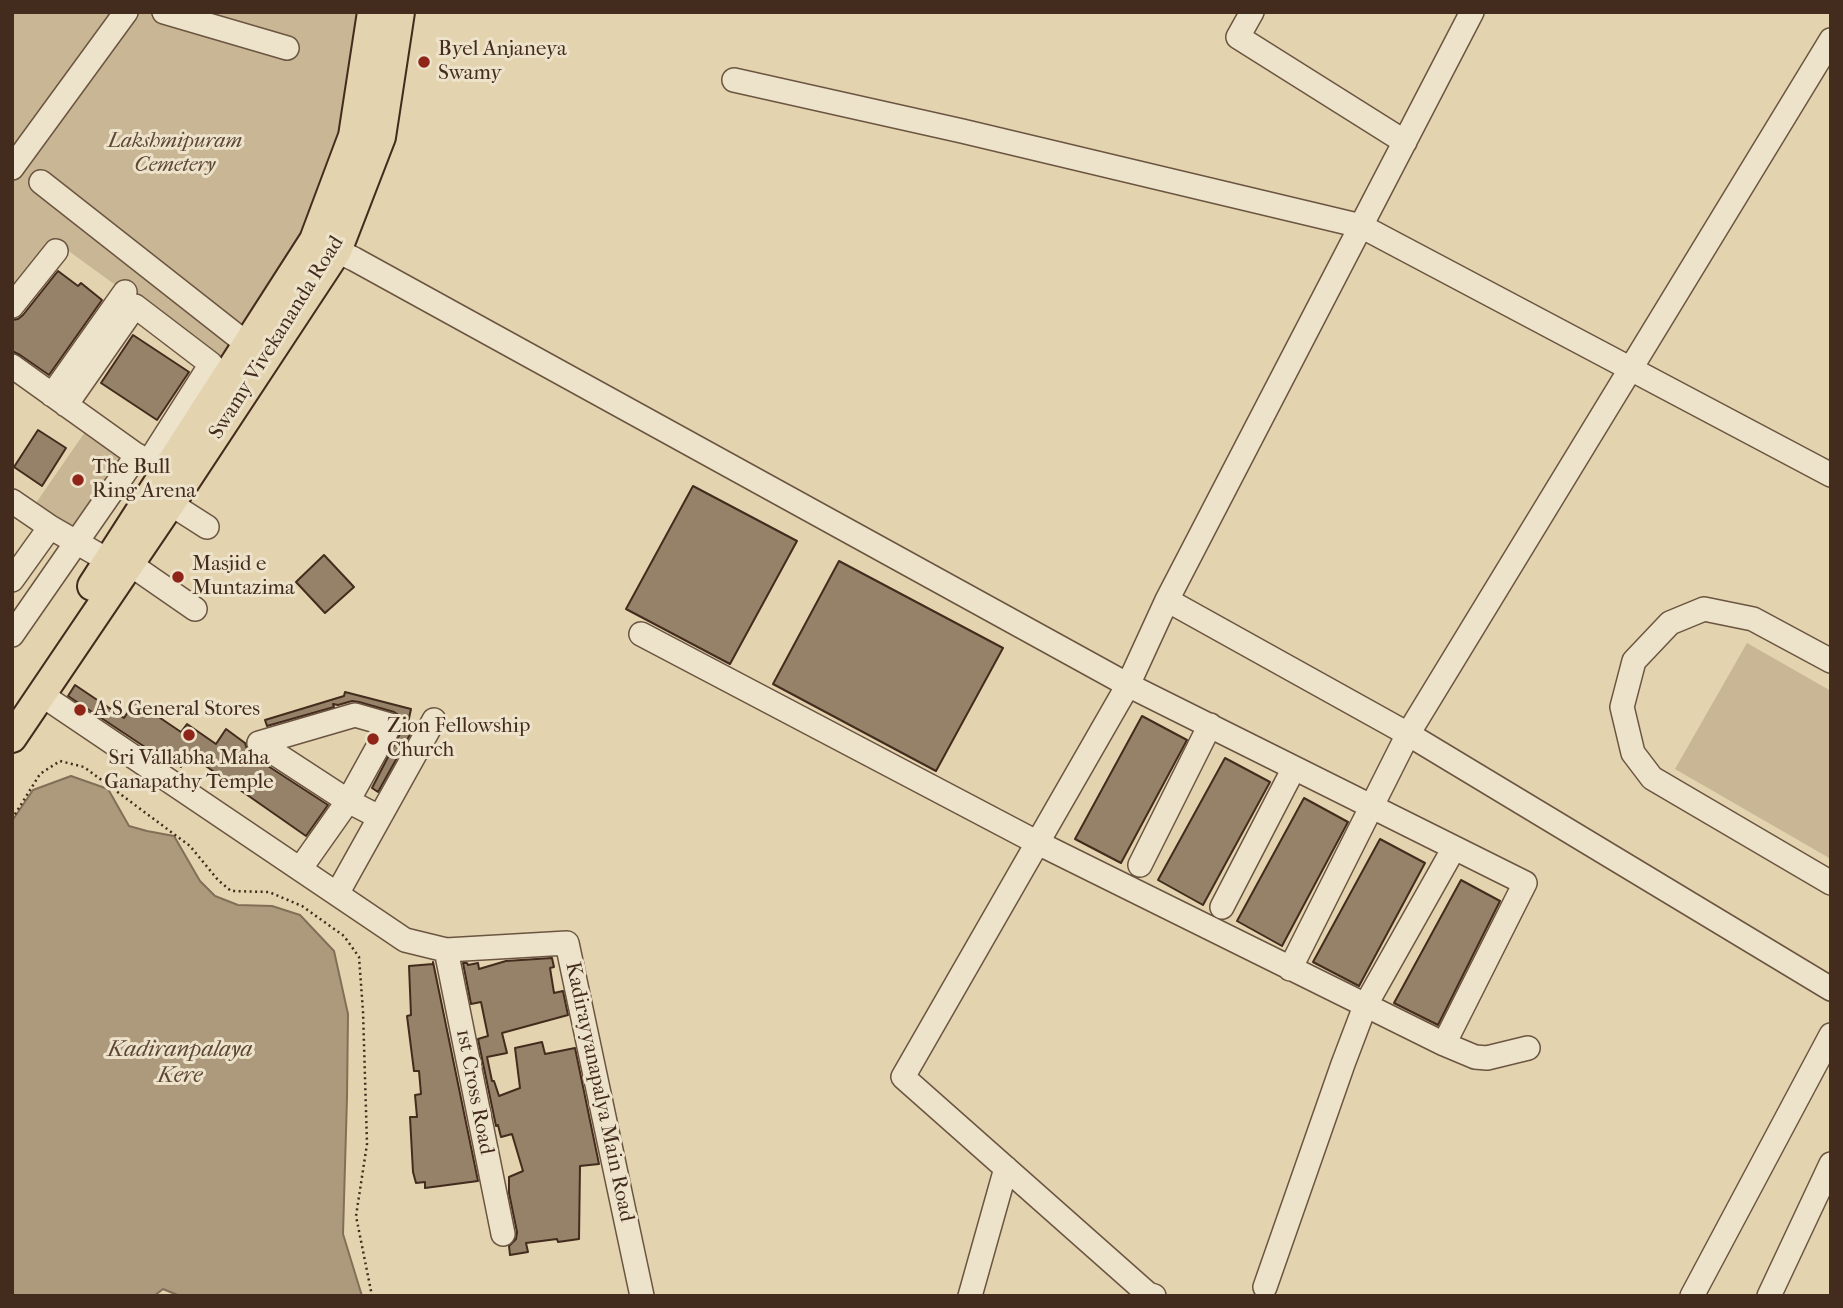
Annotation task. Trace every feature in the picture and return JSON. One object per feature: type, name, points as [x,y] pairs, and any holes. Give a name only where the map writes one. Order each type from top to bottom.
[{"type":"main road","name":"Swamy Vivekananda Road","points":[[12,738],[42,695],[120,562],[150,464],[247,344],[314,240],[353,136],[372,12]]},
{"type":"main road","name":"Swamy Vivekananda Road","points":[[12,704],[120,562],[171,504],[337,251],[381,137],[400,12]]},
{"type":"street","points":[[12,168],[127,12]]},
{"type":"street","points":[[164,12],[287,48]]},
{"type":"street","points":[[1252,12],[1238,37],[1405,142]]},
{"type":"street","points":[[1154,1296],[1138,1285],[903,1077],[1128,685],[1167,600],[1472,12]]},
{"type":"street","points":[[1290,968],[1408,734],[1831,40]]},
{"type":"street","points":[[734,80],[1361,226],[1831,475]]},
{"type":"street","points":[[41,182],[247,344]]},
{"type":"street","points":[[12,306],[56,251]]},
{"type":"street","points":[[337,251],[1128,685],[1525,883],[1444,1044]]},
{"type":"street","points":[[59,400],[125,292]]},
{"type":"street","points":[[12,635],[76,542],[150,464],[211,364],[135,306],[59,400]]},
{"type":"street","points":[[12,366],[150,464]]},
{"type":"street","points":[[12,500],[50,527],[120,562],[195,609]]},
{"type":"street","points":[[171,504],[207,527]]},
{"type":"street","points":[[12,580],[50,527]]},
{"type":"street","points":[[1167,600],[1408,734],[1831,989]]},
{"type":"street","points":[[1831,661],[1753,618],[1704,609],[1670,623],[1634,661],[1622,707],[1633,753],[1652,778],[1831,883]]},
{"type":"street","points":[[641,634],[1038,843],[1444,1044],[1475,1057],[1487,1058],[1528,1048]]},
{"type":"street","name":"Kadirayyanapalya Main Road","points":[[42,695],[405,940],[446,950],[566,943],[642,1296]]},
{"type":"street","points":[[300,869],[348,801],[390,725],[355,715],[258,743],[348,801],[379,817]]},
{"type":"street","points":[[337,894],[434,720]]},
{"type":"street","points":[[1140,865],[1210,725]]},
{"type":"street","points":[[1222,908],[1294,768]]},
{"type":"street","points":[[1265,1287],[1365,1006],[1454,848]]},
{"type":"street","name":"1st Cross Road","points":[[446,950],[503,1234]]},
{"type":"street","points":[[1692,1296],[1831,1035]]},
{"type":"street","points":[[1769,1296],[1831,1164]]},
{"type":"street","points":[[970,1296],[1006,1168]]},
{"type":"path","points":[[12,819],[40,774],[60,761],[83,767],[190,846],[218,880],[231,891],[269,892],[302,905],[344,936],[359,957],[367,1144],[356,1216],[372,1296]]},
{"type":"green space","name":"Lakshmipuram Cemetery","points":[[12,12],[360,12],[346,109],[300,235],[220,361],[59,244],[12,299]]},
{"type":"green space","name":"The Bull Ring Arena","points":[[85,432],[120,456],[72,527],[36,503]]},
{"type":"green space","points":[[1747,643],[1831,691],[1831,859],[1675,769]]},
{"type":"water","name":"Kadiranpalaya Kere","points":[[71,776],[108,789],[129,826],[174,836],[200,881],[215,896],[238,905],[272,906],[300,915],[334,951],[348,1014],[343,1234],[362,1296],[180,1296],[163,1289],[154,1296],[12,1296],[12,821],[33,790]]},
{"type":"building","points":[[58,271],[78,286],[81,283],[102,300],[49,375],[12,351],[12,320],[23,315]]},
{"type":"building","points":[[133,335],[189,372],[157,420],[101,383]]},
{"type":"building","points":[[38,430],[66,448],[42,486],[14,467]]},
{"type":"building","points":[[693,486],[797,541],[730,664],[626,609]]},
{"type":"building","points":[[324,555],[354,587],[325,613],[296,582]]},
{"type":"building","points":[[839,561],[1003,648],[936,771],[773,684]]},
{"type":"building","points":[[75,685],[124,718],[135,701],[181,732],[187,724],[216,744],[226,729],[245,743],[251,755],[328,805],[306,836],[190,755],[181,767],[156,750],[154,753],[68,696]]},
{"type":"building","points":[[345,692],[411,709],[408,723],[394,712],[352,701],[333,704],[334,707],[267,726],[265,720],[344,696]]},
{"type":"building","points":[[1142,716],[1187,740],[1121,863],[1075,839]]},
{"type":"building","points":[[404,726],[412,731],[378,792],[372,788]]},
{"type":"building","points":[[1225,758],[1270,782],[1203,905],[1158,880]]},
{"type":"building","points":[[1304,798],[1348,822],[1282,946],[1237,921]]},
{"type":"building","points":[[1380,839],[1425,863],[1359,986],[1313,962]]},
{"type":"building","points":[[1461,880],[1500,901],[1438,1025],[1394,1003]]},
{"type":"building","points":[[552,958],[554,967],[550,968],[554,993],[563,991],[568,1015],[502,1033],[507,1053],[487,1057],[492,1081],[499,1096],[520,1088],[515,1048],[542,1042],[545,1054],[575,1048],[599,1164],[580,1166],[579,1239],[526,1243],[528,1252],[510,1255],[509,1246],[516,1239],[517,1232],[509,1193],[509,1177],[523,1171],[512,1134],[501,1137],[498,1125],[496,1126],[478,1039],[488,1036],[481,1002],[471,1004],[463,963],[478,963],[479,969],[506,961]]},
{"type":"building","points":[[433,962],[478,1181],[425,1188],[425,1182],[416,1183],[413,1172],[410,1117],[417,1117],[415,1095],[421,1094],[419,1071],[414,1071],[407,1016],[411,1015],[409,966]]},
{"type":"place","name":"Byel Anjaneya Swamy","points":[[424,62]]},
{"type":"place","name":"The Bull Ring Arena","points":[[78,480]]},
{"type":"place","name":"Masjid e Muntazima","points":[[178,577]]},
{"type":"place","name":"A S General Stores","points":[[80,710]]},
{"type":"place","name":"Sri Vallabha Maha Ganapathy Temple","points":[[189,735]]},
{"type":"place","name":"Zion Fellowship Church","points":[[373,739]]}]
